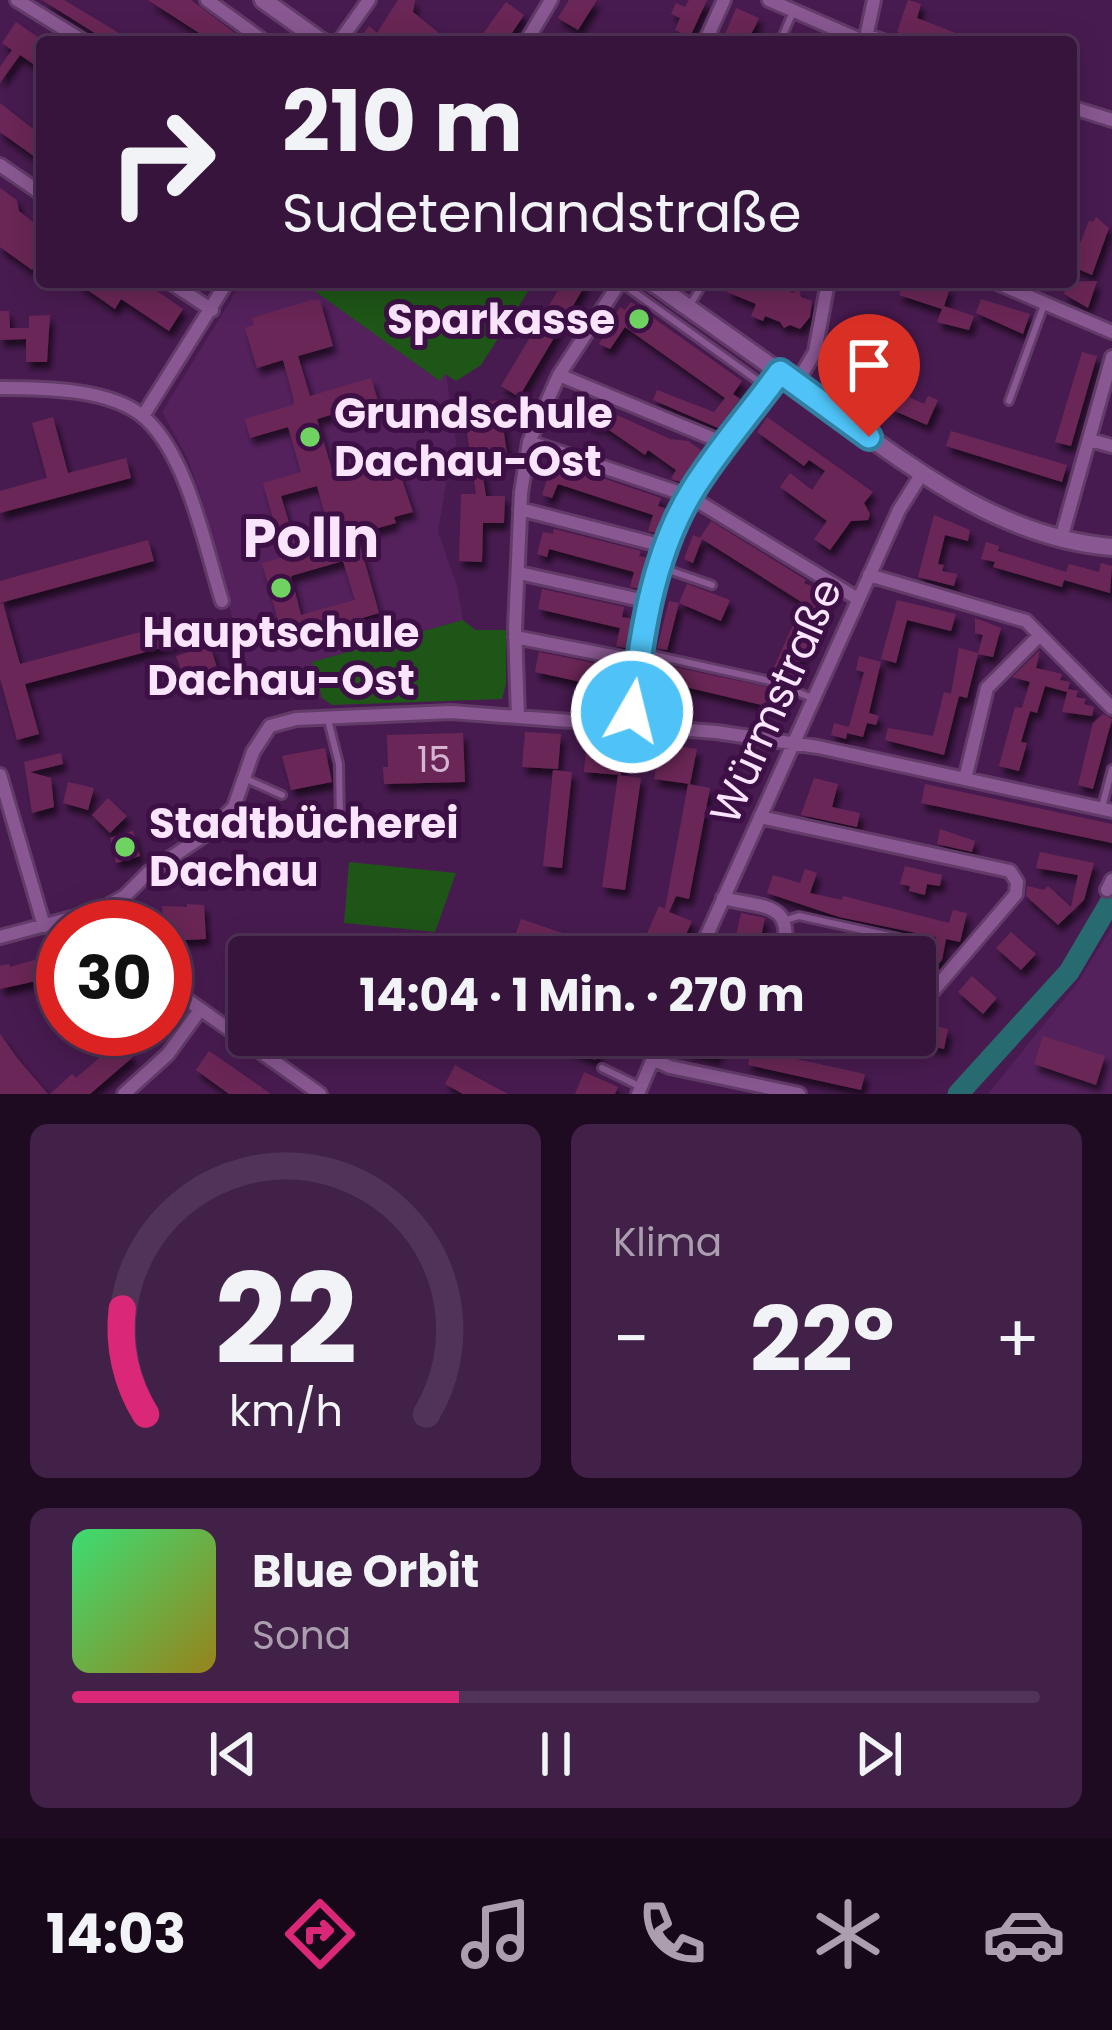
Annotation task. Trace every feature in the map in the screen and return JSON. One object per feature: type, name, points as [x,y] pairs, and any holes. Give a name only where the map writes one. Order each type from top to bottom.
[{"type":"street","points":[[16,0],[75,36]]},
{"type":"street","points":[[207,0],[257,36]]},
{"type":"street","points":[[263,0],[314,36]]},
{"type":"street","points":[[343,36],[369,0]]},
{"type":"street","points":[[530,36],[551,0]]},
{"type":"street","points":[[708,36],[724,0]]},
{"type":"street","points":[[769,0],[858,36]]},
{"type":"street","points":[[867,36],[874,0]]},
{"type":"street","points":[[1077,109],[1112,120]]},
{"type":"street","points":[[0,165],[36,190]]},
{"type":"street","points":[[179,288],[212,310]]},
{"type":"street","points":[[143,416],[224,288]]},
{"type":"street","points":[[518,717],[515,637],[520,509],[529,442],[559,375],[616,288]]},
{"type":"street","points":[[660,288],[774,380],[796,384],[922,475],[1016,525],[1060,539],[1112,547]]},
{"type":"street","points":[[796,384],[815,352],[827,288]]},
{"type":"street","points":[[1008,288],[1112,332]]},
{"type":"street","points":[[1060,539],[1112,357]]},
{"type":"street","points":[[559,375],[724,443]]},
{"type":"street","points":[[630,724],[650,602],[667,548],[689,496],[774,380]]},
{"type":"street","points":[[0,388],[69,390],[143,416],[180,472],[222,601]]},
{"type":"street","points":[[1090,440],[1112,446]]},
{"type":"street","points":[[529,442],[689,496],[859,599]]},
{"type":"street","name":"Würmstraße","points":[[706,936],[899,510],[922,475]]},
{"type":"street","points":[[520,509],[667,548]]},
{"type":"street","points":[[519,573],[650,602]]},
{"type":"street","points":[[869,575],[1026,620],[1112,708]]},
{"type":"street","points":[[965,779],[987,688],[1040,635]]},
{"type":"street","points":[[515,637],[639,656]]},
{"type":"street","points":[[118,900],[209,832],[234,807],[253,752],[271,726],[328,717],[451,712],[630,724],[794,744],[1107,810]]},
{"type":"street","points":[[0,775],[36,900]]},
{"type":"street","points":[[760,817],[1010,871],[1018,882],[1016,894],[936,987]]},
{"type":"street","points":[[723,898],[778,912],[786,920],[787,936]]},
{"type":"street","points":[[0,938],[36,928]]},
{"type":"street","points":[[192,1004],[320,1094]]},
{"type":"street","points":[[124,1094],[168,1054],[200,1010]]},
{"type":"street","points":[[640,1091],[654,1056]]},
{"type":"street","points":[[653,1059],[799,1094]]},
{"type":"lane","points":[[782,36],[793,10]]},
{"type":"lane","points":[[629,288],[774,380]]},
{"type":"lane","points":[[688,308],[700,288]]},
{"type":"lane","points":[[1009,401],[1044,305]]},
{"type":"lane","points":[[660,568],[712,585]]},
{"type":"lane","points":[[639,656],[770,681]]},
{"type":"lane","points":[[779,685],[815,699]]},
{"type":"lane","points":[[328,717],[339,764],[340,823]]},
{"type":"lane","points":[[1107,810],[1112,770]]},
{"type":"lane","points":[[244,778],[282,795]]},
{"type":"lane","points":[[786,920],[799,916],[890,936]]},
{"type":"lane","points":[[602,1068],[640,1091]]},
{"type":"shaded area","points":[[238,288],[326,288],[446,374],[455,467],[446,483],[438,532],[463,620],[313,662],[322,698],[287,693],[253,699],[202,499],[187,457],[162,412]]},
{"type":"shaded area","points":[[1112,927],[1112,1094],[988,1094],[1078,982]]},
{"type":"green space","points":[[310,288],[530,288],[481,365],[456,381],[445,374],[440,381]]},
{"type":"green space","points":[[463,620],[475,630],[506,630],[502,699],[332,705],[322,698],[312,662]]},
{"type":"green space","points":[[349,862],[456,873],[435,932],[344,923]]},
{"type":"building","points":[[42,0],[64,0],[124,36],[99,36]]},
{"type":"building","points":[[148,0],[191,0],[239,36],[204,36]]},
{"type":"building","points":[[398,0],[415,0],[413,12],[443,36],[362,36],[369,26],[377,33]]},
{"type":"building","points":[[569,0],[597,0],[578,30],[558,18]]},
{"type":"building","points":[[689,0],[707,0],[690,36],[675,30],[680,18],[671,14],[676,3],[685,7]]},
{"type":"building","points":[[908,0],[921,4],[917,18],[964,36],[909,36],[897,32]]},
{"type":"building","points":[[506,2],[524,15],[510,36],[482,35]]},
{"type":"building","points":[[736,8],[759,18],[749,36],[724,36]]},
{"type":"building","points":[[16,22],[36,36],[36,66],[20,55],[0,83],[0,67],[12,50],[2,43]]},
{"type":"building","points":[[0,103],[36,131],[36,158],[0,132]]},
{"type":"building","points":[[0,188],[17,200],[19,211],[36,224],[36,266],[32,270],[0,247]]},
{"type":"building","points":[[1096,217],[1109,228],[1092,275],[1077,269],[1077,251],[1089,221]]},
{"type":"building","points":[[1097,281],[1088,308],[1064,294],[1066,288],[1077,288],[1077,282]]},
{"type":"building","points":[[85,288],[153,288],[183,309],[169,331],[121,299],[115,309]]},
{"type":"building","points":[[559,288],[583,288],[519,397],[501,386]]},
{"type":"building","points":[[729,288],[799,290],[801,297],[812,301],[810,317],[800,329],[784,328],[765,316],[763,321],[751,316],[756,304],[727,292]]},
{"type":"building","points":[[902,288],[950,288],[944,306],[974,316],[969,330],[937,322],[942,309],[899,295]]},
{"type":"building","points":[[981,299],[1030,314],[1023,334],[976,313]]},
{"type":"building","points":[[320,300],[333,346],[298,356],[310,396],[371,378],[378,401],[317,419],[332,470],[393,453],[413,512],[394,517],[396,523],[357,534],[379,613],[284,641],[262,563],[284,557],[263,483],[301,472],[288,427],[250,438],[245,419],[293,405],[294,400],[283,360],[257,368],[245,328],[254,325],[252,318]],"holes":[[[317,486],[333,543],[298,553],[281,496]],[[343,561],[355,600],[301,615],[291,576]]]},
{"type":"building","points":[[631,302],[742,381],[733,394],[740,399],[718,428],[653,400],[657,390],[714,412],[725,398],[625,327],[610,349],[599,344],[620,307],[625,310]]},
{"type":"building","points":[[0,311],[9,311],[10,328],[29,328],[29,316],[50,315],[47,362],[26,362],[26,339],[0,340]]},
{"type":"building","points":[[868,331],[879,335],[867,364],[882,370],[874,388],[832,369],[839,352],[856,359]]},
{"type":"building","points":[[1082,352],[1097,356],[1071,446],[1055,442]]},
{"type":"building","points":[[898,392],[924,404],[928,396],[938,400],[927,425],[890,409]]},
{"type":"building","points":[[499,400],[508,460],[481,464],[486,496],[505,496],[504,523],[483,523],[482,562],[459,561],[461,494],[476,494],[463,406]]},
{"type":"building","points":[[588,402],[670,439],[688,441],[702,451],[681,482],[671,479],[676,470],[648,450],[645,455],[578,415]]},
{"type":"building","points":[[53,417],[68,473],[126,458],[131,478],[0,513],[0,491],[47,478],[32,423]]},
{"type":"building","points":[[767,417],[873,492],[864,503],[868,520],[851,521],[830,550],[814,539],[827,521],[780,487],[790,473],[812,490],[825,471],[809,460],[804,466],[757,432]]},
{"type":"building","points":[[951,431],[1067,465],[1062,482],[946,446]]},
{"type":"building","points":[[564,465],[661,498],[658,506],[667,509],[659,534],[648,531],[653,515],[558,484],[552,498],[542,495],[550,470],[561,473]]},
{"type":"building","points":[[934,515],[970,530],[968,541],[945,535],[938,564],[944,565],[942,571],[957,574],[954,586],[918,577]]},
{"type":"building","points":[[711,521],[830,595],[791,682],[771,674],[803,603],[702,539],[693,563],[684,559],[693,535],[700,538]]},
{"type":"building","points":[[554,529],[641,551],[639,556],[649,558],[641,589],[630,587],[634,572],[549,549],[547,557],[537,554],[543,532],[553,534]]},
{"type":"building","points":[[148,540],[154,561],[0,603],[0,581]]},
{"type":"building","points":[[986,542],[999,546],[998,551],[1066,572],[1069,564],[1099,572],[1101,563],[1112,566],[1110,593],[1064,580],[1062,587],[993,567],[995,562],[981,559]]},
{"type":"building","points":[[687,584],[730,600],[721,621],[679,603]]},
{"type":"building","points":[[542,589],[624,607],[622,617],[633,619],[626,648],[616,646],[620,628],[538,609]]},
{"type":"building","points":[[897,600],[956,614],[951,631],[907,620],[896,663],[881,659]]},
{"type":"building","points":[[669,601],[679,603],[667,650],[657,648]]},
{"type":"building","points":[[3,603],[20,664],[171,624],[176,644],[25,684],[39,734],[17,740],[0,678]]},
{"type":"building","points":[[975,618],[1001,628],[993,657],[978,654],[967,698],[951,694],[959,648],[978,653],[983,635],[975,633]]},
{"type":"building","points":[[210,646],[221,680],[189,694],[176,656]]},
{"type":"building","points":[[1040,650],[1036,668],[1062,674],[1060,680],[1070,682],[1067,692],[1045,686],[1037,713],[1030,711],[1019,771],[999,766],[1015,707],[1022,708],[1030,682],[1012,677]]},
{"type":"building","points":[[539,652],[622,669],[618,690],[535,672]]},
{"type":"building","points":[[859,656],[881,662],[869,713],[879,716],[876,725],[867,723],[863,737],[847,733],[846,739],[831,735],[834,723],[849,727],[864,672],[856,670]]},
{"type":"building","points":[[664,665],[772,688],[778,693],[774,708],[660,681]]},
{"type":"building","points":[[1068,689],[1078,691],[1076,697],[1094,707],[1092,716],[1062,712]]},
{"type":"building","points":[[944,692],[959,696],[944,755],[885,740],[888,728],[933,736]]},
{"type":"building","points":[[1103,714],[1112,719],[1093,789],[1078,785],[1093,723]]},
{"type":"building","points":[[525,732],[561,734],[558,769],[522,767]]},
{"type":"building","points":[[463,733],[465,782],[384,784],[387,735]]},
{"type":"building","points":[[587,736],[624,739],[621,775],[584,772]]},
{"type":"building","points":[[661,744],[697,749],[690,784],[654,779]]},
{"type":"building","points":[[325,748],[332,782],[291,790],[282,756]]},
{"type":"building","points":[[61,753],[63,764],[30,772],[51,778],[54,807],[32,813],[24,762]]},
{"type":"building","points":[[553,770],[572,772],[562,868],[543,866]]},
{"type":"building","points":[[618,775],[641,778],[625,890],[602,887]]},
{"type":"building","points":[[814,778],[838,784],[832,807],[860,813],[857,827],[801,815]]},
{"type":"building","points":[[68,782],[94,788],[88,810],[63,803]]},
{"type":"building","points":[[688,784],[710,788],[689,899],[676,896],[669,912],[692,921],[685,936],[646,936],[659,906],[665,909]]},
{"type":"building","points":[[925,784],[1112,824],[1112,843],[921,803]]},
{"type":"building","points":[[108,798],[127,816],[110,833],[92,815]]},
{"type":"building","points":[[940,829],[975,841],[972,852],[937,844]]},
{"type":"building","name":"Stadtbücherei Dachau","points":[[133,831],[140,856],[116,863],[110,838]]},
{"type":"building","points":[[1040,852],[1094,863],[1084,900],[1058,925],[1026,896],[1027,886],[1044,890],[1048,886],[1071,907],[1078,875],[1036,868]]},
{"type":"building","points":[[905,866],[942,875],[940,886],[927,884],[925,895],[909,891],[910,886],[900,884]]},
{"type":"building","points":[[805,869],[817,873],[810,893],[842,900],[843,896],[949,923],[953,910],[967,913],[960,942],[946,939],[936,967],[936,936],[839,917],[767,893],[773,875],[800,883]]},
{"type":"building","points":[[192,904],[204,905],[206,939],[192,940]]},
{"type":"building","points":[[741,913],[765,918],[761,936],[736,936]]},
{"type":"building","points":[[521,919],[572,936],[515,936]]},
{"type":"building","points":[[1011,932],[1036,954],[1021,970],[996,948]]},
{"type":"building","points":[[36,960],[36,981],[0,989],[0,966]]},
{"type":"building","points":[[972,976],[997,998],[983,1014],[958,992]]},
{"type":"building","points":[[936,1026],[948,1029],[944,1049],[936,1047]]},
{"type":"building","points":[[0,1034],[18,1059],[48,1094],[0,1094]]},
{"type":"building","points":[[1043,1036],[1105,1056],[1096,1085],[1034,1064]]},
{"type":"building","points":[[209,1051],[271,1094],[229,1094],[196,1070]]},
{"type":"building","points":[[102,1056],[133,1057],[90,1094],[50,1094],[72,1074],[76,1078]]},
{"type":"building","points":[[750,1056],[787,1056],[865,1074],[861,1090],[748,1065]]},
{"type":"building","points":[[455,1065],[508,1094],[463,1094],[445,1084]]},
{"type":"building","points":[[584,1072],[618,1087],[615,1094],[575,1094]]},
{"type":"waterway","points":[[958,1094],[1069,972],[1112,899]]},
{"type":"place","name":"Sparkasse","points":[[639,319]]},
{"type":"place","name":"Grundschule Dachau-Ost","points":[[310,437]]},
{"type":"place","name":"Hauptschule Dachau-Ost","points":[[281,588]]},
{"type":"place","name":"Stadtbücherei Dachau","points":[[125,847]]},
{"type":"district","name":"Polln","points":[[311,538]]},
{"type":"route","points":[[632,712],[650,602],[689,496],[780,372],[869,437]]}]
